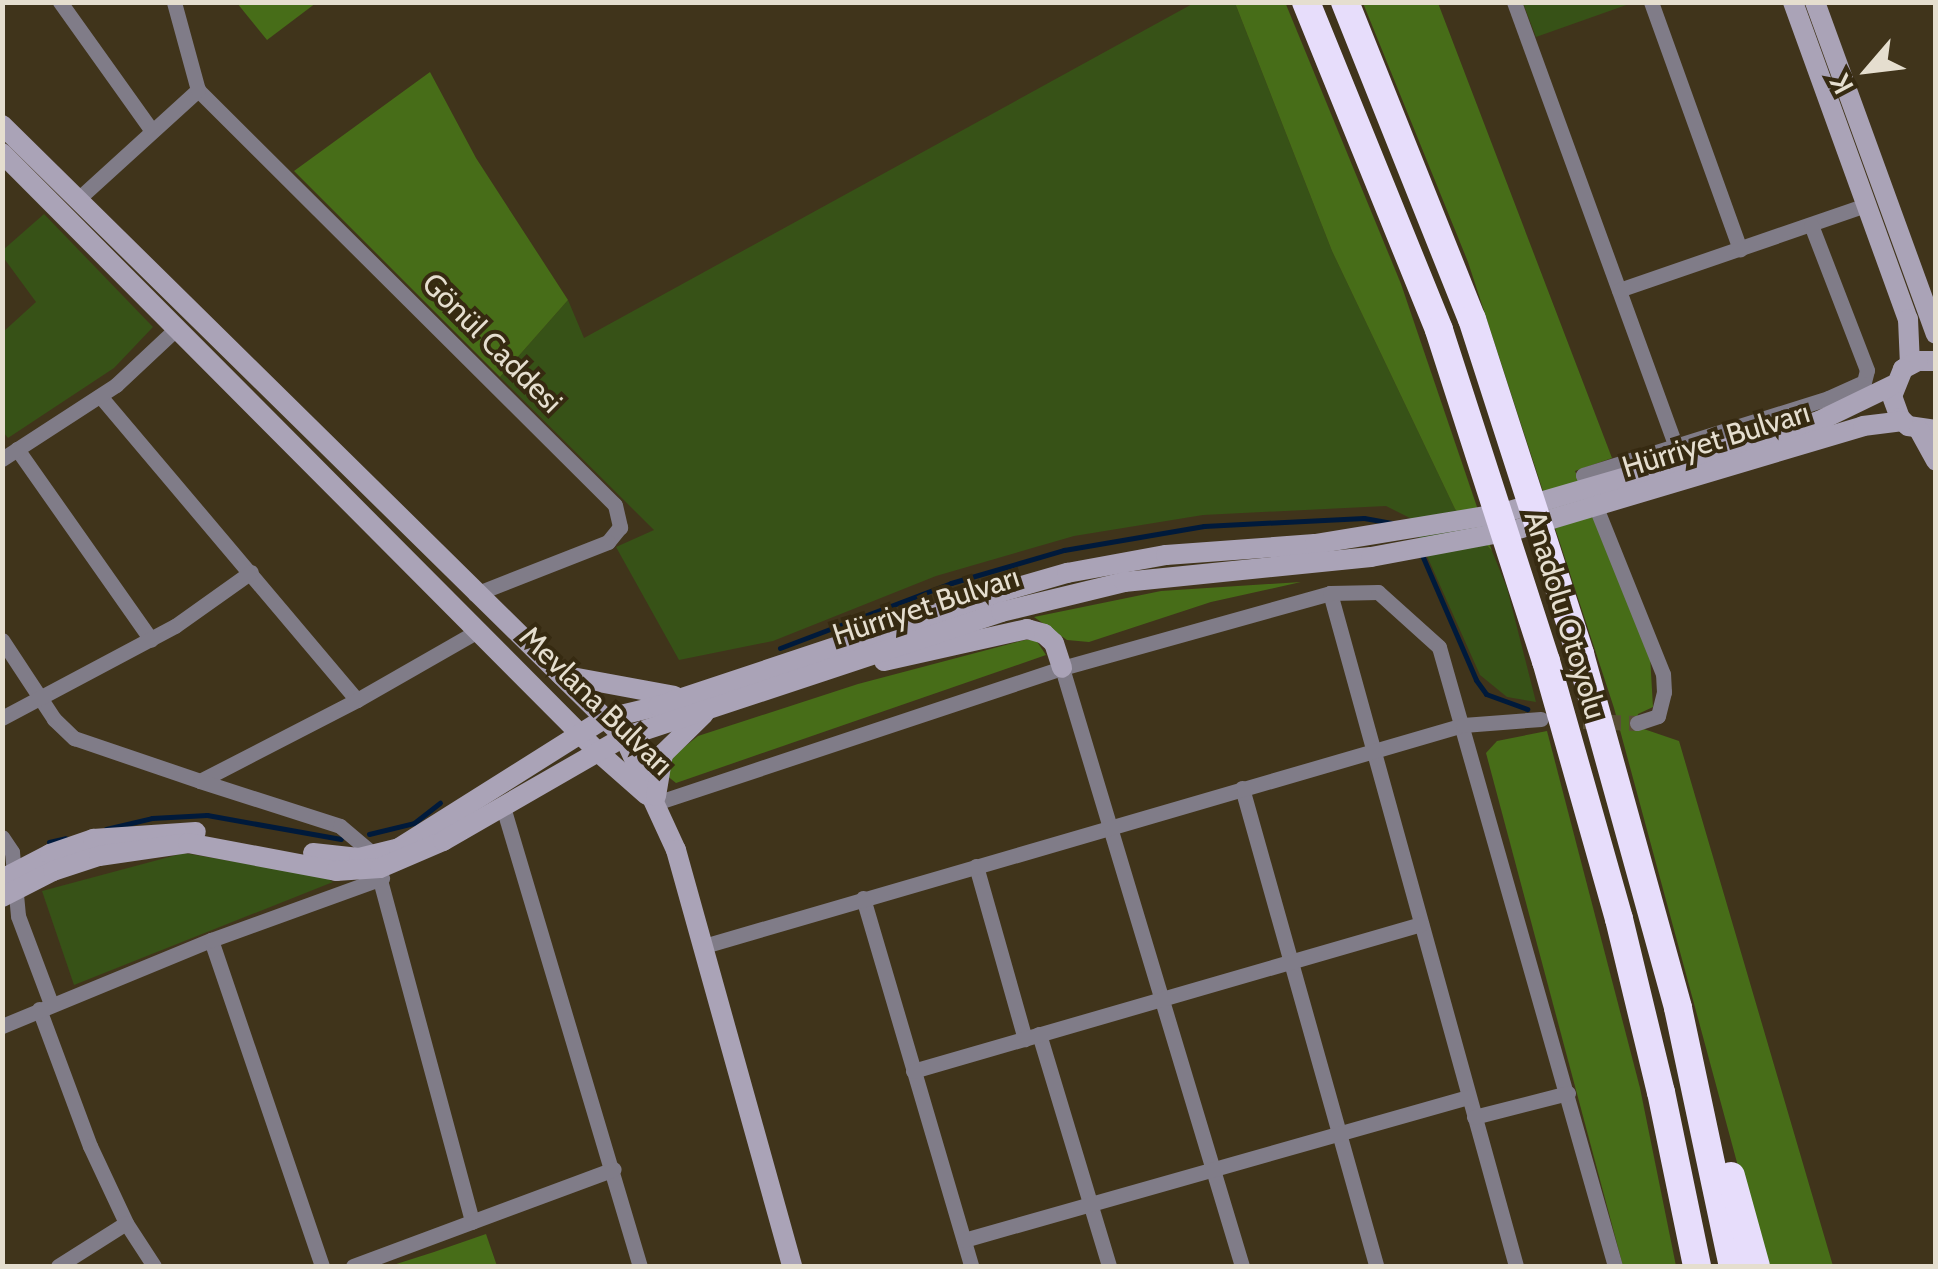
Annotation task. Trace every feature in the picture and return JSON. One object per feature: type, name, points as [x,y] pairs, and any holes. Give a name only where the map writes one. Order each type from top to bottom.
[{"type":"highway","name":"Anadolu Otoyolu","points":[[1306,2],[1409,252],[1486,466],[1618,919],[1662,1092],[1695,1260]]},
{"type":"highway","name":"Anadolu Otoyolu","points":[[1344,2],[1472,319],[1580,654],[1678,1008],[1733,1266]]},
{"type":"highway","points":[[1678,1008],[1756,1266]]},
{"type":"main road","points":[[1793,2],[1908,319],[1910,364],[1893,385],[1894,408],[1919,427],[1936,461]]},
{"type":"main road","points":[[1815,2],[1936,334]]},
{"type":"main road","name":"Mevlana Bulvarı","points":[[2,126],[624,738],[656,803]]},
{"type":"main road","name":"Mevlana Bulvarı","points":[[2,154],[598,752],[656,803]]},
{"type":"main road","points":[[1910,364],[1936,361]]},
{"type":"main road","name":"Hürriyet Bulvarı","points":[[379,867],[406,844],[604,718],[686,696],[1001,592],[1220,550],[1315,544],[1499,514],[1819,421],[1893,385]]},
{"type":"main road","name":"Hürriyet Bulvarı","points":[[8,885],[99,856],[188,843],[336,871],[379,867],[413,856],[624,738],[1120,572],[1371,557],[1515,530],[1863,426],[1919,427]]},
{"type":"main road","points":[[823,671],[922,655],[1027,629],[1054,643],[1062,668]]},
{"type":"main road","points":[[559,675],[660,696],[686,696]]},
{"type":"main road","points":[[538,689],[551,723],[553,752]]},
{"type":"main road","points":[[712,707],[662,754],[656,803],[676,850],[792,1266]]},
{"type":"main road","points":[[570,768],[604,775],[656,803]]},
{"type":"street","points":[[60,2],[152,131]]},
{"type":"street","name":"Gönül Caddesi","points":[[174,2],[198,90],[616,505],[620,526],[608,542],[475,594]]},
{"type":"street","points":[[1514,2],[1676,446]]},
{"type":"street","points":[[1651,2],[1740,249]]},
{"type":"street","points":[[77,200],[198,90]]},
{"type":"street","points":[[1619,290],[1866,204]]},
{"type":"street","points":[[1637,723],[1658,716],[1664,692],[1662,674],[1584,475],[1828,398],[1868,378],[1811,226]]},
{"type":"street","points":[[2,459],[131,374],[176,328]]},
{"type":"street","points":[[100,396],[358,700]]},
{"type":"street","points":[[18,449],[150,640]]},
{"type":"street","points":[[2,718],[150,640],[251,572]]},
{"type":"street","points":[[656,803],[1062,668],[1330,593],[1378,592],[1439,647],[1615,1266]]},
{"type":"street","points":[[1330,593],[1516,1266]]},
{"type":"street","points":[[200,781],[358,700],[479,630]]},
{"type":"street","points":[[2,640],[40,698],[74,738],[340,826],[379,867],[472,1222]]},
{"type":"street","points":[[1062,668],[1242,1266]]},
{"type":"street","points":[[704,946],[1463,725],[1541,718]]},
{"type":"street","points":[[1242,788],[1376,1266]]},
{"type":"street","points":[[503,806],[640,1266]]},
{"type":"street","points":[[2,837],[12,852],[8,885],[90,1146],[126,1223],[154,1266]]},
{"type":"street","points":[[976,866],[1108,1266]]},
{"type":"street","points":[[2,1026],[379,867]]},
{"type":"street","points":[[863,898],[971,1266]]},
{"type":"street","points":[[914,1070],[1422,924]]},
{"type":"street","points":[[211,940],[322,1266]]},
{"type":"street","points":[[1474,1117],[1568,1093]]},
{"type":"street","points":[[964,1240],[1468,1097]]},
{"type":"street","points":[[353,1266],[614,1169]]},
{"type":"street","points":[[58,1266],[126,1223]]},
{"type":"green space","points":[[1285,2],[1401,284],[1492,551],[1455,509],[1332,251],[1235,3]]},
{"type":"green space","points":[[1523,2],[1632,3],[1536,37]]},
{"type":"green space","points":[[237,3],[316,3],[267,40]]},
{"type":"green space","points":[[1194,3],[1235,3],[1332,251],[1455,509],[1492,551],[1507,588],[1536,702],[1507,697],[1480,675],[1410,518],[1386,506],[1203,515],[1074,536],[936,576],[773,641],[679,660],[616,547],[654,530],[500,377],[568,300],[584,338]]},
{"type":"green space","points":[[1363,3],[1438,3],[1612,458],[1575,471],[1650,655],[1653,707],[1638,714],[1635,726],[1679,741],[1833,1266],[1765,1266],[1614,708],[1468,262]]},
{"type":"green space","points":[[430,72],[476,158],[568,300],[500,377],[294,171]]},
{"type":"green space","points":[[44,214],[153,327],[114,368],[8,438],[3,432],[3,332],[36,302],[3,257],[3,250]]},
{"type":"green space","points":[[1301,582],[1211,602],[1089,642],[1067,640],[1034,617],[1161,591]]},
{"type":"green space","points":[[1036,640],[1046,655],[676,783],[666,775],[673,756],[698,736],[858,684]]},
{"type":"green space","points":[[1547,731],[1640,1088],[1676,1266],[1623,1266],[1486,753],[1497,741]]},
{"type":"green space","points":[[184,853],[325,877],[333,882],[74,985],[42,891]]},
{"type":"green space","points":[[486,1234],[497,1266],[390,1266],[434,1252]]},
{"type":"waterway","points":[[780,648],[951,583],[1064,550],[1204,526],[1364,518],[1392,523]]},
{"type":"waterway","points":[[1422,555],[1476,680],[1486,694],[1527,709]]},
{"type":"waterway","points":[[369,834],[414,823],[440,803]]},
{"type":"waterway","points":[[106,829],[152,818],[207,815],[341,839]]},
{"type":"waterway","points":[[49,842],[66,838]]},
{"type":"tunnel","points":[[1560,720],[1637,723]]}]
